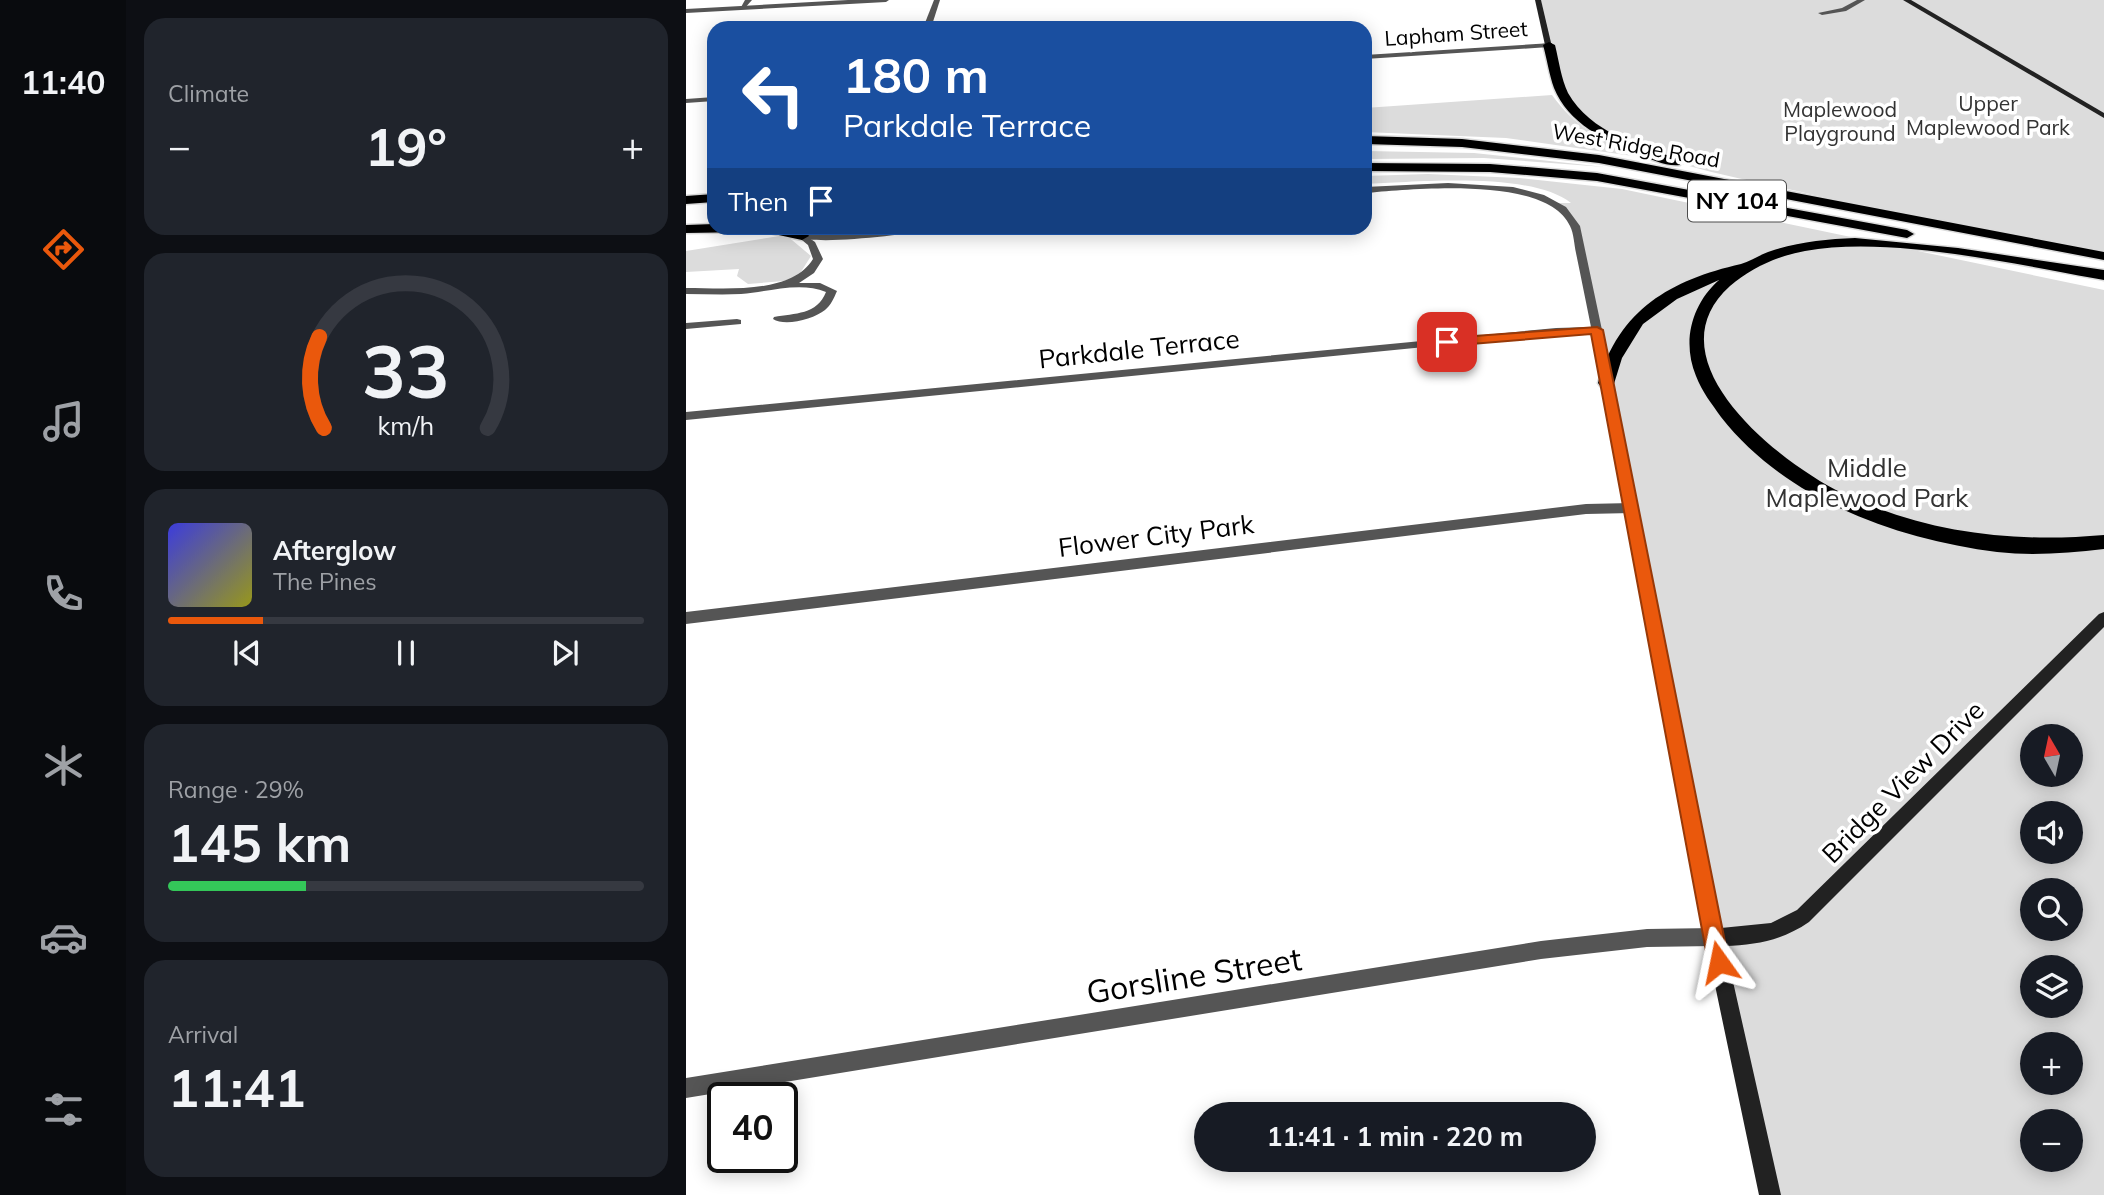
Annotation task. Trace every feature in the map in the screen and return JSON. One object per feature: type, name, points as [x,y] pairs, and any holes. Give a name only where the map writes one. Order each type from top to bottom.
[{"type":"highway","points":[[1549,46],[1559,84],[1569,104],[1590,123],[1630,145],[1668,160],[1710,171],[1933,222]]},
{"type":"highway","name":"West Ridge Road","points":[[1372,140],[1462,143],[1564,153],[2104,256]]},
{"type":"highway","name":"West Ridge Road","points":[[1372,167],[1490,168],[1632,181],[2104,275]]},
{"type":"highway","points":[[686,200],[707,198]]},
{"type":"highway","points":[[686,227],[707,220]]},
{"type":"highway","points":[[686,227],[707,227]]},
{"type":"highway","points":[[797,235],[802,236]]},
{"type":"highway","points":[[1607,383],[1618,348],[1633,326],[1652,307],[1685,287],[1771,255],[1819,245],[1875,243],[2104,275]]},
{"type":"highway","points":[[1771,255],[1740,271],[1717,291],[1702,313],[1697,333],[1698,355],[1706,381],[1725,412],[1754,444],[1780,464],[1826,492],[1876,514],[1926,530],[1971,541],[2015,545],[2058,546],[2104,542]]},
{"type":"street","points":[[742,8],[749,0]]},
{"type":"street","points":[[686,11],[886,0]]},
{"type":"street","points":[[930,21],[937,0]]},
{"type":"street","points":[[1538,0],[1549,46]]},
{"type":"street","points":[[1822,13],[1851,6],[1862,0]]},
{"type":"street","points":[[1906,0],[2104,116]]},
{"type":"street","points":[[1831,1],[1851,6]]},
{"type":"street","name":"Lapham Street","points":[[1372,57],[1549,46]]},
{"type":"street","points":[[686,101],[707,100]]},
{"type":"street","points":[[1372,190],[1497,188],[1540,195],[1562,206],[1574,222],[1632,508],[1713,937],[1770,1195]]},
{"type":"street","points":[[802,236],[846,235]]},
{"type":"street","points":[[774,287],[799,278],[815,267],[817,254],[812,244],[802,236]]},
{"type":"street","points":[[686,291],[813,285],[832,291],[822,308],[798,318],[778,318]]},
{"type":"street","points":[[686,326],[737,322]]},
{"type":"street","name":"Parkdale Terrace","points":[[686,416],[1542,333],[1597,330]]},
{"type":"street","name":"Flower City Park","points":[[686,618],[1586,509],[1632,508]]},
{"type":"street","name":"Bridge View Drive","points":[[1713,937],[1773,933],[1803,916],[2104,618]]},
{"type":"street","name":"Gorsline Street","points":[[686,1088],[1541,950],[1647,938],[1713,937]]},
{"type":"green space","name":"Upper Maplewood Park","points":[[1538,0],[2104,0],[2104,255],[1912,217],[1708,171],[1649,153],[1595,125],[1572,106],[1558,73]]},
{"type":"green space","points":[[1552,95],[1579,124],[1633,156],[1506,138],[1372,132],[1372,108]]},
{"type":"green space","points":[[1372,151],[1474,153],[1605,167],[1484,158],[1372,159]]},
{"type":"green space","name":"Middle Maplewood Park","points":[[1428,174],[1519,178],[1622,189],[2104,290],[2104,1195],[1770,1195],[1575,226],[1558,203],[1571,203],[1553,193],[1529,186],[1472,181],[1372,184],[1372,176]]},
{"type":"green space","points":[[786,235],[811,256],[799,275],[784,281],[748,284],[737,276],[739,269],[686,272],[686,251]]},
{"type":"route","points":[[1447,342],[1556,331],[1597,330],[1719,962]]},
{"type":"park label","name":"Maplewood Playground","points":[[1840,122]]}]
